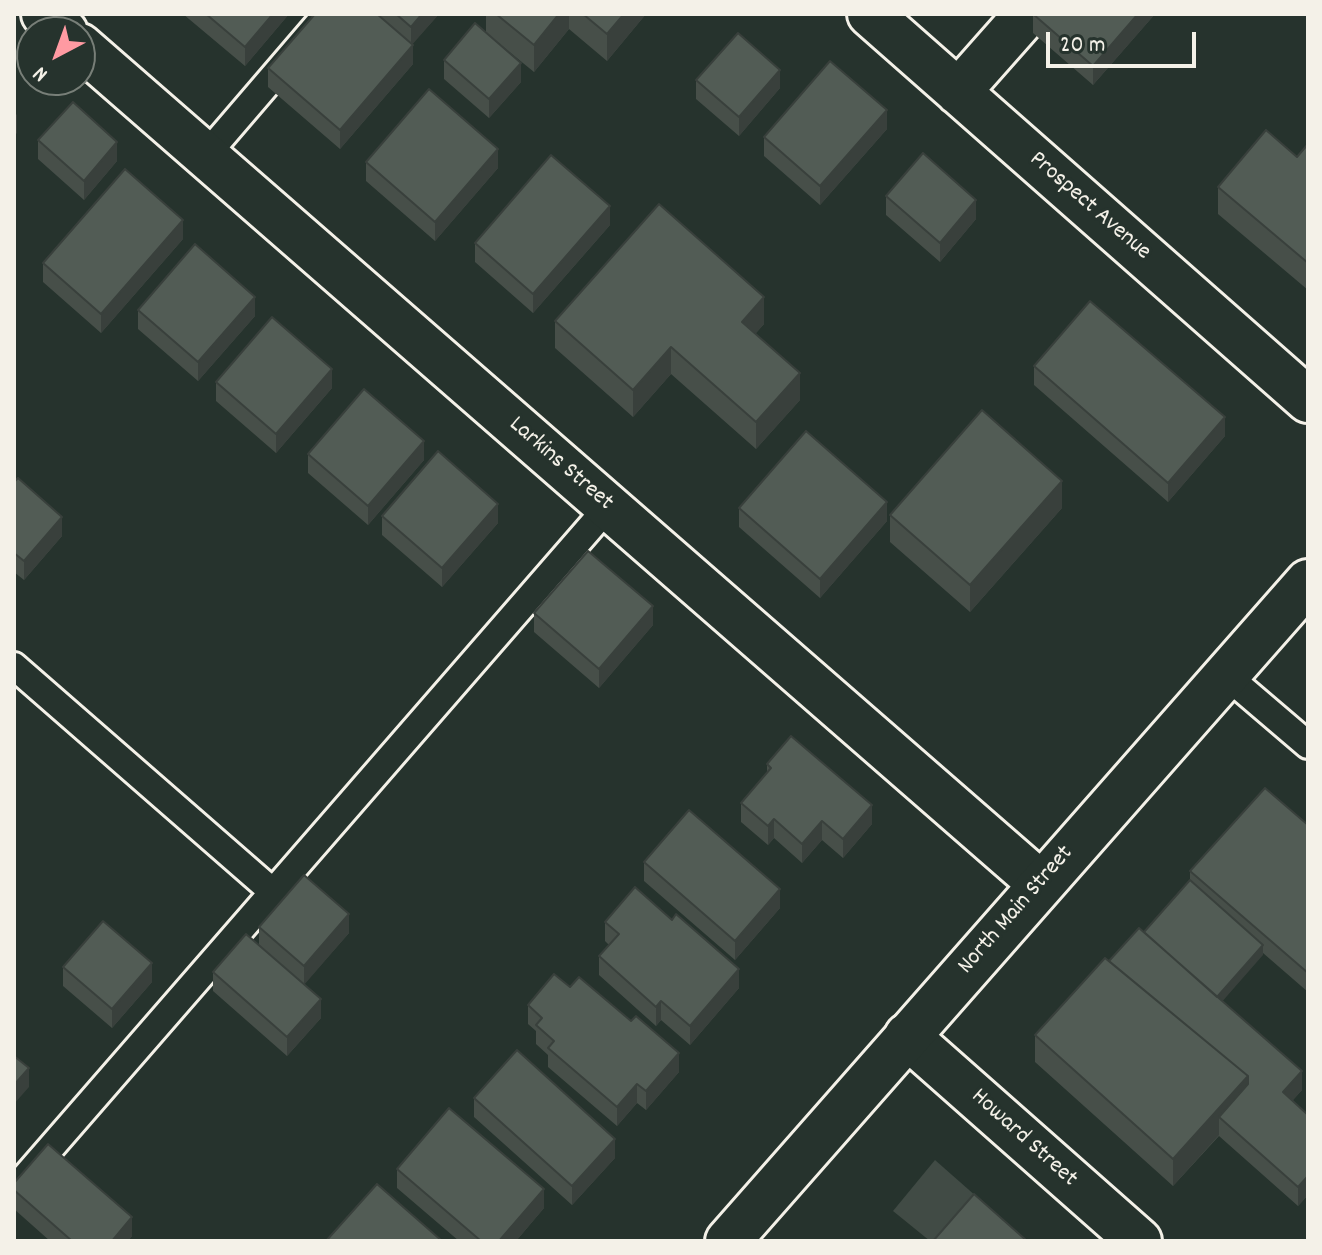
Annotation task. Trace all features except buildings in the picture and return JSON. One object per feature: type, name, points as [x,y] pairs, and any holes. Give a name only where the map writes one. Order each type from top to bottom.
[{"type":"street","name":"Prospect Avenue","points":[[870,14],[1308,400]]},
{"type":"street","points":[[958,92],[1027,14]]},
{"type":"street","name":"Larkins Street","points":[[96,60],[1041,884]]},
{"type":"street","name":"North Main Street","points":[[728,1241],[1308,582]]},
{"type":"street","name":"Howard Street","points":[[907,1036],[1139,1241]]},
{"type":"lane","points":[[206,155],[327,14]]},
{"type":"lane","points":[[14,1190],[608,507]]},
{"type":"lane","points":[[14,666],[273,892]]},
{"type":"lane","points":[[1226,675],[1308,745]]},
{"type":"shaded area","points":[[935,1160],[977,1197],[942,1241],[930,1241],[893,1211]]}]
